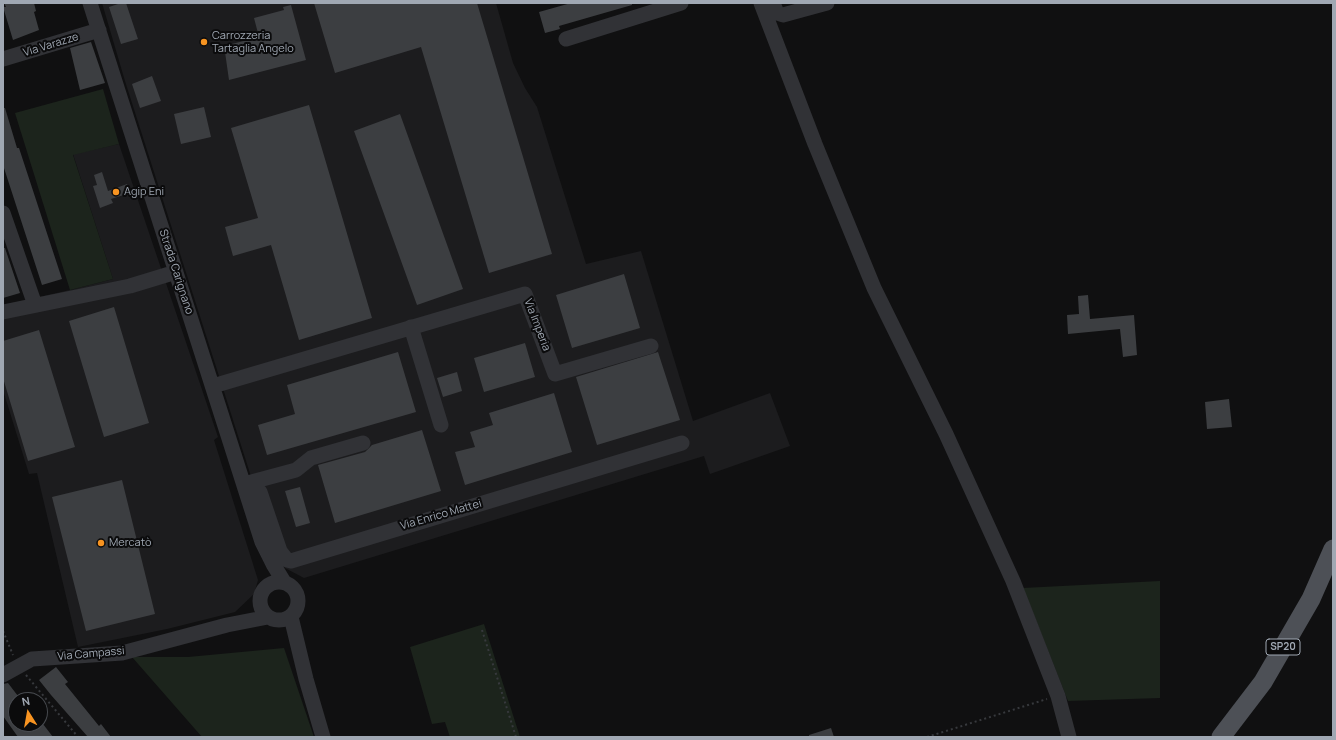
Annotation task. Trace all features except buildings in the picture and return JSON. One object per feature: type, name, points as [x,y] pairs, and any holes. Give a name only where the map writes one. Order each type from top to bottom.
[{"type":"main road","name":"SP20","points":[[1221,737],[1263,682],[1311,599],[1333,549]]},
{"type":"street","name":"Strada Carignano","points":[[90,3],[262,542],[284,582]]},
{"type":"street","points":[[566,39],[681,3]]},
{"type":"street","points":[[761,3],[812,137],[874,288],[946,434],[1010,574],[1058,696],[1069,737]]},
{"type":"street","points":[[773,3],[776,13],[783,15],[827,3]]},
{"type":"street","name":"Via Varazze","points":[[3,59],[99,30]]},
{"type":"street","points":[[3,213],[35,305]]},
{"type":"street","points":[[3,312],[130,286],[176,272]]},
{"type":"street","name":"Via Imperia","points":[[212,386],[525,294],[555,374],[651,346]]},
{"type":"street","points":[[411,327],[441,425]]},
{"type":"street","points":[[244,484],[296,470],[311,458],[364,443]]},
{"type":"street","name":"Via Enrico Mattei","points":[[244,484],[260,492],[280,551],[287,560],[291,561],[682,443]]},
{"type":"street","name":"Strada Carignano","points":[[262,542],[266,578],[262,592]]},
{"type":"street","points":[[271,619],[284,620],[291,617],[298,609],[299,598],[296,590],[284,582],[275,582],[262,592],[260,603],[263,611],[292,646],[306,679]]},
{"type":"street","name":"Via Campassi","points":[[227,625],[244,615],[262,592]]},
{"type":"street","points":[[291,617],[306,679],[323,737]]},
{"type":"street","name":"Via Campassi","points":[[3,675],[32,659],[122,653],[227,625],[271,619]]},
{"type":"path","points":[[482,630],[516,737]]},
{"type":"path","points":[[3,631],[19,667],[78,737]]},
{"type":"path","points":[[927,737],[1058,696]]},
{"type":"shaded area","points":[[102,3],[496,3],[513,63],[525,88],[537,107],[586,264],[641,251],[693,421],[770,393],[790,446],[710,474],[704,456],[304,578],[285,568],[277,558],[125,81]]},
{"type":"shaded area","points":[[103,89],[119,144],[73,155],[113,279],[70,290],[15,113]]},
{"type":"shaded area","points":[[119,144],[218,437],[214,440],[258,580],[254,594],[235,612],[167,629],[78,647],[37,473],[29,474],[3,390],[3,305],[113,279],[73,154]]},
{"type":"shaded area","points":[[1160,581],[1160,698],[1068,701],[1023,588]]},
{"type":"shaded area","points":[[484,624],[520,737],[450,737],[445,722],[432,724],[410,647]]},
{"type":"shaded area","points":[[284,648],[314,737],[202,737],[132,657],[188,657]]},
{"type":"place","name":"Carrozzeria Tartaglia Angelo","points":[[204,42]]},
{"type":"place","name":"Agip Eni","points":[[116,192]]},
{"type":"place","name":"Mercatò","points":[[101,543]]}]
